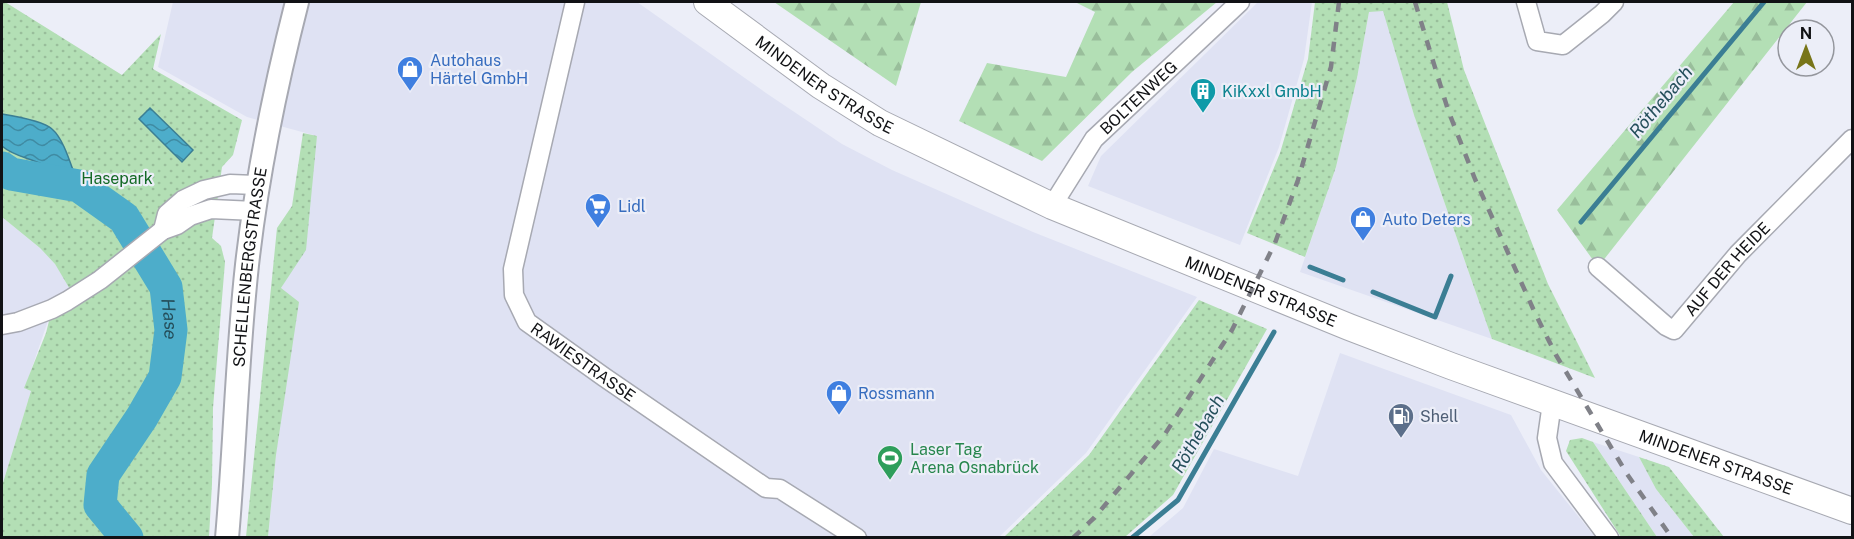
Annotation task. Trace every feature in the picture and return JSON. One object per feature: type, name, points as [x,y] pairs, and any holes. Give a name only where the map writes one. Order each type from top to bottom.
[{"type":"main road","name":"MINDENER STRASSE","points":[[706,2],[821,86],[880,123],[1052,206],[1349,327],[1852,511]]},
{"type":"street","name":"SCHELLENBERGSTRASSE","points":[[227,537],[246,275],[274,96],[297,2]]},
{"type":"street","name":"RAWIESTRASSE","points":[[574,2],[513,269],[514,295],[527,322],[766,488],[780,489],[857,537]]},
{"type":"street","name":"BOLTENWEG","points":[[1052,206],[1094,139],[1240,2]]},
{"type":"street","points":[[1526,2],[1537,41],[1563,45],[1614,2]]},
{"type":"street","name":"AUF DER HEIDE","points":[[1598,267],[1666,327],[1674,330],[1738,254],[1852,139]]},
{"type":"street","points":[[163,230],[167,214],[183,200],[204,190],[230,184],[259,185]]},
{"type":"street","points":[[2,325],[18,322],[52,309],[75,297],[163,230],[177,225],[190,216],[211,209],[255,211]]},
{"type":"street","points":[[1552,403],[1547,438],[1553,463],[1609,537]]},
{"type":"shaded area","points":[[173,2],[637,2],[842,144],[892,170],[1033,232],[1197,297],[1086,453],[999,537],[268,537],[276,455],[281,288],[286,279],[317,136],[247,117],[158,67]]},
{"type":"shaded area","points":[[1258,2],[1312,2],[1304,59],[1279,147],[1240,245],[1088,186],[1101,156]]},
{"type":"shaded area","points":[[1384,10],[1414,115],[1492,339],[1300,272],[1336,167],[1357,78],[1369,12]]},
{"type":"shaded area","points":[[2,217],[40,248],[55,264],[75,296],[52,309],[25,388],[31,391],[2,486]]},
{"type":"shaded area","points":[[1340,353],[1511,415],[1541,470],[1595,537],[1149,537],[1183,508],[1214,449],[1298,476]]},
{"type":"shaded area","points":[[1593,442],[1639,457],[1656,489],[1694,537],[1657,537]]},
{"type":"green space","name":"Hasepark","points":[[2,2],[122,75],[161,34],[153,69],[242,120],[233,155],[222,167],[212,238],[221,246],[225,262],[213,408],[209,537],[2,537],[2,486],[31,391],[24,388],[46,333],[52,309],[74,296],[55,264],[40,248],[2,217]]},
{"type":"green space","points":[[774,2],[921,2],[896,86]]},
{"type":"green space","points":[[1075,2],[1217,2],[1132,72],[1042,161],[959,121],[987,63],[1066,77],[1095,12]]},
{"type":"green space","points":[[1315,2],[1447,2],[1464,70],[1548,284],[1595,378],[1492,339],[1414,115],[1383,11],[1369,12],[1357,78],[1336,167],[1305,257],[1247,233],[1280,153],[1308,59]]},
{"type":"green space","points":[[1734,2],[1807,2],[1794,18],[1776,18],[1776,41],[1598,267],[1557,210]]},
{"type":"green space","points":[[303,133],[317,136],[306,250],[281,288],[299,302],[276,455],[268,537],[246,537],[277,228],[292,206]]},
{"type":"green space","points":[[1199,300],[1267,329],[1173,495],[1125,537],[1004,537],[1089,455]]},
{"type":"green space","points":[[1582,438],[1593,442],[1657,537],[1621,537],[1566,451],[1570,440]]},
{"type":"green space","points":[[1639,457],[1669,467],[1724,537],[1694,537],[1656,489]]},
{"type":"water","points":[[150,108],[193,150],[182,162],[139,119]]},
{"type":"water","points":[[2,114],[36,121],[52,129],[64,148],[79,186],[60,182],[48,168],[2,146]]},
{"type":"waterway","name":"Röthebach","points":[[1581,222],[1764,2]]},
{"type":"waterway","name":"Hase","points":[[2,168],[11,174],[79,186],[124,218],[166,287],[171,330],[165,377],[142,417],[103,475],[100,505],[127,538]]},
{"type":"waterway","name":"Röthebach","points":[[1310,267],[1343,280]]},
{"type":"waterway","name":"Röthebach","points":[[1373,292],[1435,317],[1451,276]]},
{"type":"waterway","name":"Röthebach","points":[[1132,538],[1178,500],[1274,332]]},
{"type":"railway","points":[[1073,538],[1094,518],[1165,434],[1232,330],[1275,243],[1298,180],[1331,67],[1339,2]]},
{"type":"railway","points":[[1415,2],[1448,110],[1475,179],[1535,313],[1556,355],[1627,474],[1672,538]]},
{"type":"place","name":"Autohaus Härtel GmbH","points":[[410,92]]},
{"type":"place","name":"KiKxxl GmbH","points":[[1203,114]]},
{"type":"place","name":"Lidl","points":[[598,229]]},
{"type":"place","name":"Auto Deters","points":[[1363,242]]},
{"type":"place","name":"Rossmann","points":[[839,416]]},
{"type":"place","name":"Shell","points":[[1401,439]]},
{"type":"place","name":"Laser Tag Arena Osnabrück","points":[[890,481]]}]
